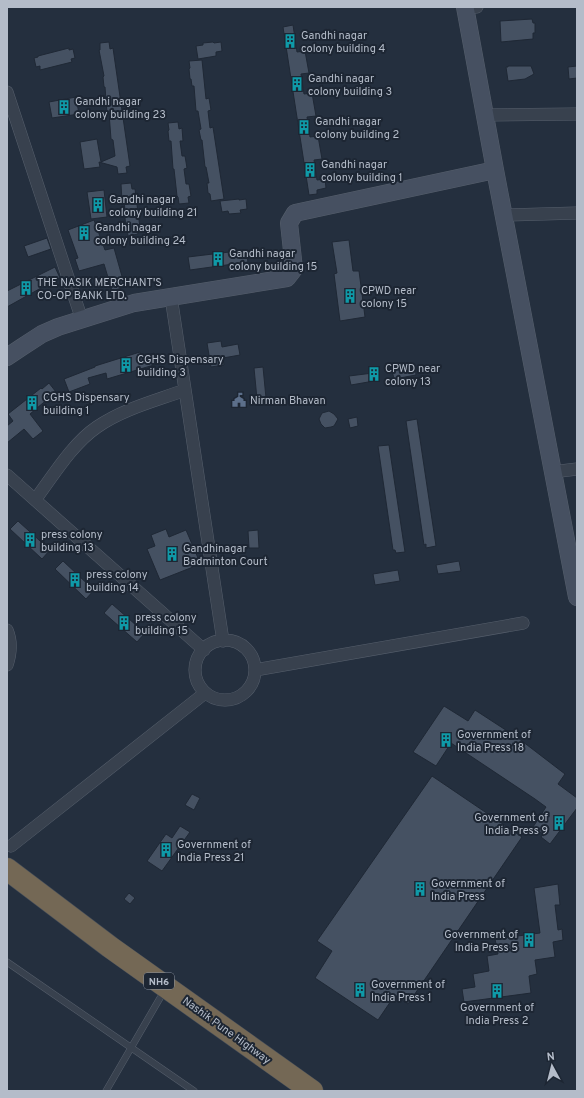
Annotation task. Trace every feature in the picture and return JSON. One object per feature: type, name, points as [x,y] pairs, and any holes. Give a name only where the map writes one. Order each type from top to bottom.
[{"type":"highway","name":"Nashik Pune Highway","points":[[7,869],[110,947],[312,1091]]},
{"type":"highway","name":"Nashik Pune Highway","points":[[7,886],[73,936],[160,998],[296,1091]]},
{"type":"main road","points":[[465,7],[484,115],[577,597]]},
{"type":"main road","points":[[7,358],[42,334],[134,303],[287,278],[294,269],[289,223],[295,213],[495,170]]},
{"type":"street","points":[[465,7],[477,7]]},
{"type":"street","points":[[7,92],[82,320]]},
{"type":"street","points":[[484,115],[577,114]]},
{"type":"street","points":[[504,215],[577,214]]},
{"type":"street","points":[[171,297],[223,640]]},
{"type":"street","points":[[35,500],[77,446],[96,428],[121,413],[185,390]]},
{"type":"street","points":[[552,472],[577,469]]},
{"type":"street","points":[[7,475],[204,650]]},
{"type":"street","points":[[255,670],[524,623]]},
{"type":"street","points":[[7,630],[10,642],[10,654],[7,665]]},
{"type":"street","points":[[223,640],[234,642],[242,646],[251,655],[255,666],[254,678],[250,687],[239,697],[224,701],[215,699],[205,693],[198,684],[195,674],[195,666],[200,654],[204,650],[208,646],[223,640]]},
{"type":"street","points":[[8,846],[205,693]]},
{"type":"lane","points":[[7,962],[194,1091]]},
{"type":"lane","points":[[106,1091],[160,998]]},
{"type":"building","points":[[532,19],[533,23],[535,23],[535,33],[533,33],[533,39],[501,42],[500,21]]},
{"type":"building","points":[[293,25],[297,52],[305,51],[309,73],[301,74],[304,94],[312,93],[316,116],[307,117],[310,137],[318,136],[322,159],[314,160],[317,180],[325,179],[326,188],[317,190],[317,194],[309,195],[283,27]]},
{"type":"building","points":[[109,42],[110,49],[113,48],[130,166],[126,167],[127,173],[118,174],[117,167],[99,162],[100,167],[84,169],[80,142],[97,139],[101,162],[115,156],[113,140],[111,139],[109,113],[107,113],[104,76],[99,50],[100,43]]},
{"type":"building","points":[[221,42],[222,51],[216,52],[216,56],[198,59],[196,46],[203,45],[203,43]]},
{"type":"building","points":[[69,48],[69,50],[73,49],[75,58],[71,59],[72,62],[40,70],[40,66],[36,67],[34,58]]},
{"type":"building","points":[[202,60],[206,99],[209,98],[211,110],[208,111],[210,128],[213,127],[224,199],[211,201],[210,194],[208,193],[207,183],[209,183],[199,130],[201,129],[198,111],[196,111],[194,86],[192,86],[189,69],[189,61]]},
{"type":"building","points":[[531,66],[534,74],[525,79],[508,81],[506,67]]},
{"type":"building","points":[[577,66],[577,78],[569,79],[568,67]]},
{"type":"building","name":"Gandhi nagar colony building 23","points":[[76,97],[79,114],[52,118],[49,102]]},
{"type":"building","points":[[178,122],[179,129],[182,128],[183,141],[180,141],[182,156],[185,156],[187,168],[184,169],[186,184],[189,184],[191,196],[188,197],[189,203],[179,204],[173,169],[171,141],[169,141],[168,131],[168,123]]},
{"type":"building","points":[[131,183],[132,189],[135,189],[140,228],[137,228],[138,234],[128,236],[124,202],[122,201],[121,184]]},
{"type":"building","name":"Gandhi nagar colony building 21","points":[[104,190],[107,217],[91,219],[87,192]]},
{"type":"building","points":[[246,199],[247,209],[240,210],[241,213],[229,214],[228,211],[222,212],[220,201]]},
{"type":"building","points":[[94,220],[105,250],[114,248],[125,287],[112,291],[104,264],[79,271],[75,259],[78,258],[68,230]]},
{"type":"building","points":[[47,238],[51,249],[28,257],[24,246]]},
{"type":"building","name":"CPWD near colony 15","points":[[349,240],[353,271],[359,271],[365,317],[340,321],[334,274],[337,273],[332,242]]},
{"type":"building","name":"Gandhi nagar colony building 15","points":[[246,250],[248,262],[190,270],[188,257]]},
{"type":"building","name":"THE NASIK MERCHANT'S CO-OP BANK LTD.","points":[[55,267],[60,278],[7,307],[7,291]]},
{"type":"building","points":[[221,341],[222,347],[238,344],[240,355],[223,358],[224,365],[211,367],[207,343]]},
{"type":"building","name":"CGHS Dispensary building 3","points":[[140,352],[142,357],[154,353],[157,364],[107,379],[106,373],[88,378],[90,384],[69,392],[64,379],[95,366]]},
{"type":"building","points":[[415,366],[416,375],[394,379],[392,370]]},
{"type":"building","points":[[263,367],[266,398],[257,399],[254,368]]},
{"type":"building","points":[[373,373],[374,381],[351,385],[349,376]]},
{"type":"building","name":"CGHS Dispensary building 1","points":[[49,383],[56,392],[30,414],[43,431],[33,439],[24,429],[7,443],[7,426],[13,421],[8,414]]},
{"type":"building","points":[[329,411],[338,419],[334,426],[325,428],[319,419],[322,413]]},
{"type":"building","points":[[357,417],[358,426],[350,428],[348,419]]},
{"type":"building","points":[[417,419],[436,546],[426,548],[426,544],[424,545],[406,421]]},
{"type":"building","points":[[389,445],[405,552],[396,553],[395,550],[393,550],[378,446]]},
{"type":"building","name":"press colony building 13","points":[[18,521],[50,550],[42,559],[10,529]]},
{"type":"building","name":"Gandhinagar Badminton Court","points":[[166,529],[169,537],[186,530],[198,558],[191,561],[193,567],[160,580],[147,549],[155,546],[151,535]]},
{"type":"building","points":[[258,530],[259,548],[249,548],[248,531]]},
{"type":"building","name":"press colony building 14","points":[[63,561],[94,590],[86,599],[55,569]]},
{"type":"building","points":[[459,561],[461,571],[438,574],[436,565]]},
{"type":"building","points":[[398,570],[400,581],[375,585],[373,574]]},
{"type":"building","name":"press colony building 15","points":[[112,604],[145,633],[137,642],[104,613]]},
{"type":"building","points":[[444,706],[468,721],[475,710],[518,738],[565,774],[558,784],[577,798],[577,808],[550,844],[541,837],[543,834],[533,827],[546,807],[535,799],[451,743],[436,766],[413,752]]},
{"type":"building","name":"Government of India Press","points":[[432,776],[522,837],[408,1004],[395,995],[378,1020],[315,978],[332,951],[317,941]]},
{"type":"building","points":[[192,794],[200,798],[194,810],[185,805]]},
{"type":"building","name":"Government of India Press 21","points":[[180,826],[190,832],[162,871],[147,861],[166,834],[172,838]]},
{"type":"building","points":[[558,884],[560,905],[555,905],[558,930],[562,929],[563,940],[553,942],[555,957],[535,960],[537,974],[529,976],[531,993],[464,1002],[462,989],[475,987],[473,974],[489,971],[487,956],[498,954],[495,939],[540,933],[534,888]]},
{"type":"building","points":[[129,893],[135,898],[130,904],[124,899]]},
{"type":"place","name":"Gandhi nagar colony building 4","points":[[290,41]]},
{"type":"place","name":"Gandhi nagar colony building 3","points":[[297,84]]},
{"type":"place","name":"Gandhi nagar colony building 23","points":[[64,107]]},
{"type":"place","name":"Gandhi nagar colony building 2","points":[[304,127]]},
{"type":"place","name":"Gandhi nagar colony building 1","points":[[310,170]]},
{"type":"place","name":"Gandhi nagar colony building 21","points":[[98,205]]},
{"type":"place","name":"Gandhi nagar colony building 24","points":[[84,233]]},
{"type":"place","name":"Gandhi nagar colony building 15","points":[[218,259]]},
{"type":"place","name":"THE NASIK MERCHANT'S CO-OP BANK LTD.","points":[[26,288]]},
{"type":"place","name":"CPWD near colony 15","points":[[350,296]]},
{"type":"place","name":"CGHS Dispensary building 3","points":[[126,365]]},
{"type":"place","name":"CPWD near colony 13","points":[[374,374]]},
{"type":"place","name":"Nirman Bhavan","points":[[239,400]]},
{"type":"place","name":"CGHS Dispensary building 1","points":[[32,403]]},
{"type":"place","name":"press colony building 13","points":[[30,540]]},
{"type":"place","name":"Gandhinagar Badminton Court","points":[[172,554]]},
{"type":"place","name":"press colony building 14","points":[[75,580]]},
{"type":"place","name":"press colony building 15","points":[[124,623]]},
{"type":"place","name":"Government of India Press 18","points":[[446,740]]},
{"type":"place","name":"Government of India Press 9","points":[[559,823]]},
{"type":"place","name":"Government of India Press 21","points":[[166,850]]},
{"type":"place","name":"Government of India Press","points":[[420,889]]},
{"type":"place","name":"Government of India Press 5","points":[[529,940]]},
{"type":"place","name":"Government of India Press 1","points":[[360,990]]},
{"type":"place","name":"Government of India Press 2","points":[[497,991]]}]
